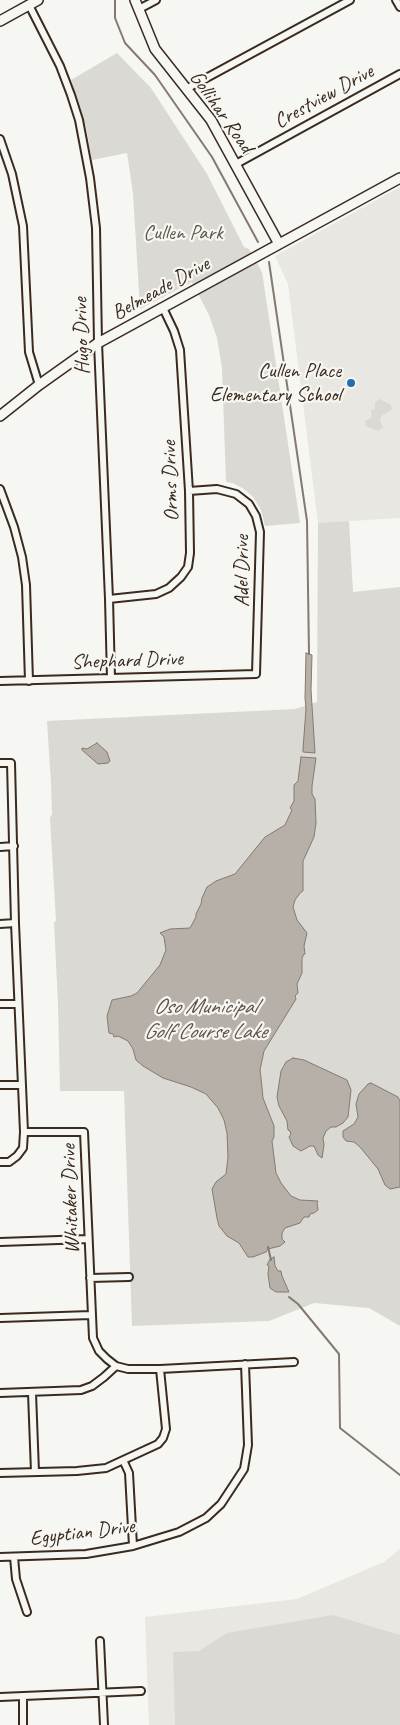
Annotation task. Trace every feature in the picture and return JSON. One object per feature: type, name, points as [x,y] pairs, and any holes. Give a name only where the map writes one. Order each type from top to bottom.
[{"type":"street","points":[[0,21],[38,0]]},
{"type":"street","name":"Gollihar Road","points":[[135,0],[155,49],[211,120],[279,244]]},
{"type":"street","points":[[139,9],[156,0]]},
{"type":"street","points":[[186,89],[350,0]]},
{"type":"street","points":[[396,0],[400,7]]},
{"type":"street","name":"Hugo Drive","points":[[28,5],[60,66],[79,120],[86,150],[96,228],[98,343],[111,678]]},
{"type":"street","name":"Crestview Drive","points":[[236,164],[400,74]]},
{"type":"street","points":[[0,139],[12,174],[23,226],[29,352],[38,385]]},
{"type":"street","name":"Belmeade Drive","points":[[0,416],[38,385],[98,343],[400,178]]},
{"type":"street","name":"Orms Drive","points":[[109,599],[156,594],[169,588],[181,578],[188,568],[190,553],[189,491],[180,350],[174,331],[163,308]]},
{"type":"street","points":[[0,489],[14,527],[22,557],[26,585],[29,681]]},
{"type":"street","name":"Adel Drive","points":[[189,491],[217,489],[236,494],[248,504],[256,516],[260,532],[256,674]]},
{"type":"street","name":"Shephard Drive","points":[[0,682],[256,674]]},
{"type":"street","points":[[0,763],[11,763],[15,923],[24,1132],[23,1148],[17,1156],[9,1162],[0,1162]]},
{"type":"street","points":[[0,847],[14,846]]},
{"type":"street","points":[[0,924],[15,923]]},
{"type":"street","points":[[0,1004],[18,1004]]},
{"type":"street","points":[[0,1085],[22,1085]]},
{"type":"street","name":"Whitaker Drive","points":[[24,1132],[84,1132],[93,1338],[100,1351],[116,1366]]},
{"type":"street","points":[[0,1242],[88,1239]]},
{"type":"street","points":[[90,1278],[129,1277]]},
{"type":"street","points":[[0,1318],[91,1315]]},
{"type":"street","points":[[0,1394],[86,1388],[104,1378],[116,1366],[128,1369],[160,1369],[294,1362]]},
{"type":"street","name":"Egyptian Drive","points":[[0,1557],[86,1554],[133,1546],[179,1532],[206,1518],[221,1504],[244,1469],[248,1445],[245,1364]]},
{"type":"street","points":[[0,1474],[106,1468],[158,1444],[164,1438],[166,1429],[160,1369]]},
{"type":"street","points":[[32,1393],[35,1472]]},
{"type":"street","points":[[123,1460],[130,1473],[133,1546]]},
{"type":"street","points":[[14,1557],[16,1579],[27,1612]]},
{"type":"street","points":[[100,1641],[104,1725]]},
{"type":"street","points":[[0,1697],[141,1691]]},
{"type":"street","points":[[22,1696],[23,1725]]},
{"type":"shaded area","name":"Cullen Place Elementary School","points":[[400,187],[400,518],[318,523],[288,284],[275,256]]},
{"type":"shaded area","points":[[400,1549],[400,1725],[149,1725],[145,1617],[297,1599],[384,1562]]},
{"type":"green space","name":"Cullen Park","points":[[117,53],[151,88],[207,174],[244,247],[249,249],[262,272],[300,523],[265,526],[261,510],[253,497],[244,489],[233,483],[226,482],[222,368],[217,338],[209,315],[192,282],[140,309],[133,193],[127,153],[92,160],[86,127],[71,80]]},
{"type":"green space","points":[[380,399],[391,405],[392,410],[381,416],[380,420],[383,428],[378,431],[366,426],[365,421],[372,417],[371,410],[375,409],[375,402]]},
{"type":"green space","points":[[349,521],[353,592],[400,587],[400,1326],[369,1308],[314,1303],[269,1321],[132,1326],[124,1091],[60,1091],[54,922],[56,921],[47,721],[295,709],[317,702],[318,523]]},
{"type":"green space","points":[[333,1615],[400,1635],[400,1725],[175,1725],[173,1652],[199,1651],[227,1633]]},
{"type":"water","points":[[306,653],[312,655],[311,690],[315,753],[303,752],[306,709]]},
{"type":"water","points":[[97,743],[107,752],[110,761],[108,763],[98,764],[82,750],[82,748],[87,749]]},
{"type":"water","name":"Oso Municipal Golf Course Lake","points":[[301,757],[316,758],[312,786],[312,794],[315,799],[316,823],[314,837],[303,861],[303,891],[295,900],[293,907],[297,920],[307,933],[304,946],[305,954],[302,958],[302,973],[297,984],[298,993],[295,996],[296,999],[264,1051],[260,1070],[263,1098],[274,1126],[272,1141],[276,1173],[291,1196],[300,1200],[318,1201],[318,1210],[310,1214],[309,1217],[304,1217],[300,1223],[285,1228],[282,1233],[282,1239],[285,1242],[280,1246],[268,1249],[266,1252],[253,1257],[248,1257],[239,1243],[227,1236],[219,1226],[217,1218],[212,1189],[216,1182],[226,1174],[228,1157],[227,1133],[224,1120],[218,1108],[206,1094],[163,1078],[143,1066],[136,1060],[133,1049],[128,1041],[118,1036],[114,1037],[113,1034],[109,1033],[107,1016],[112,1000],[137,993],[160,965],[166,950],[164,937],[160,933],[170,929],[190,928],[207,887],[216,881],[235,874],[265,837],[285,825],[292,810],[290,808],[294,801],[294,785],[298,781]]},
{"type":"water","points":[[293,1058],[304,1060],[347,1080],[351,1090],[348,1117],[343,1123],[326,1131],[323,1138],[322,1158],[318,1155],[314,1146],[301,1151],[293,1146],[289,1137],[291,1134],[288,1130],[287,1121],[279,1106],[277,1097],[281,1071],[286,1062]]},
{"type":"water","points":[[371,1083],[398,1097],[400,1101],[400,1187],[390,1189],[385,1185],[378,1169],[360,1147],[354,1142],[346,1141],[343,1137],[343,1131],[354,1124],[358,1117],[356,1104],[359,1094]]},
{"type":"water","points":[[274,1257],[275,1266],[278,1271],[281,1271],[289,1292],[276,1292],[270,1288],[269,1266],[267,1265],[270,1259]]},
{"type":"waterway","points":[[115,0],[115,18],[125,43],[155,75],[212,157],[258,242]]},
{"type":"waterway","points":[[269,262],[307,521],[309,654]]},
{"type":"waterway","points":[[268,1247],[271,1260]]},
{"type":"waterway","points":[[289,1297],[298,1304],[339,1354],[340,1428],[400,1475]]},
{"type":"place","name":"Cullen Place Elementary School","points":[[351,383]]}]
